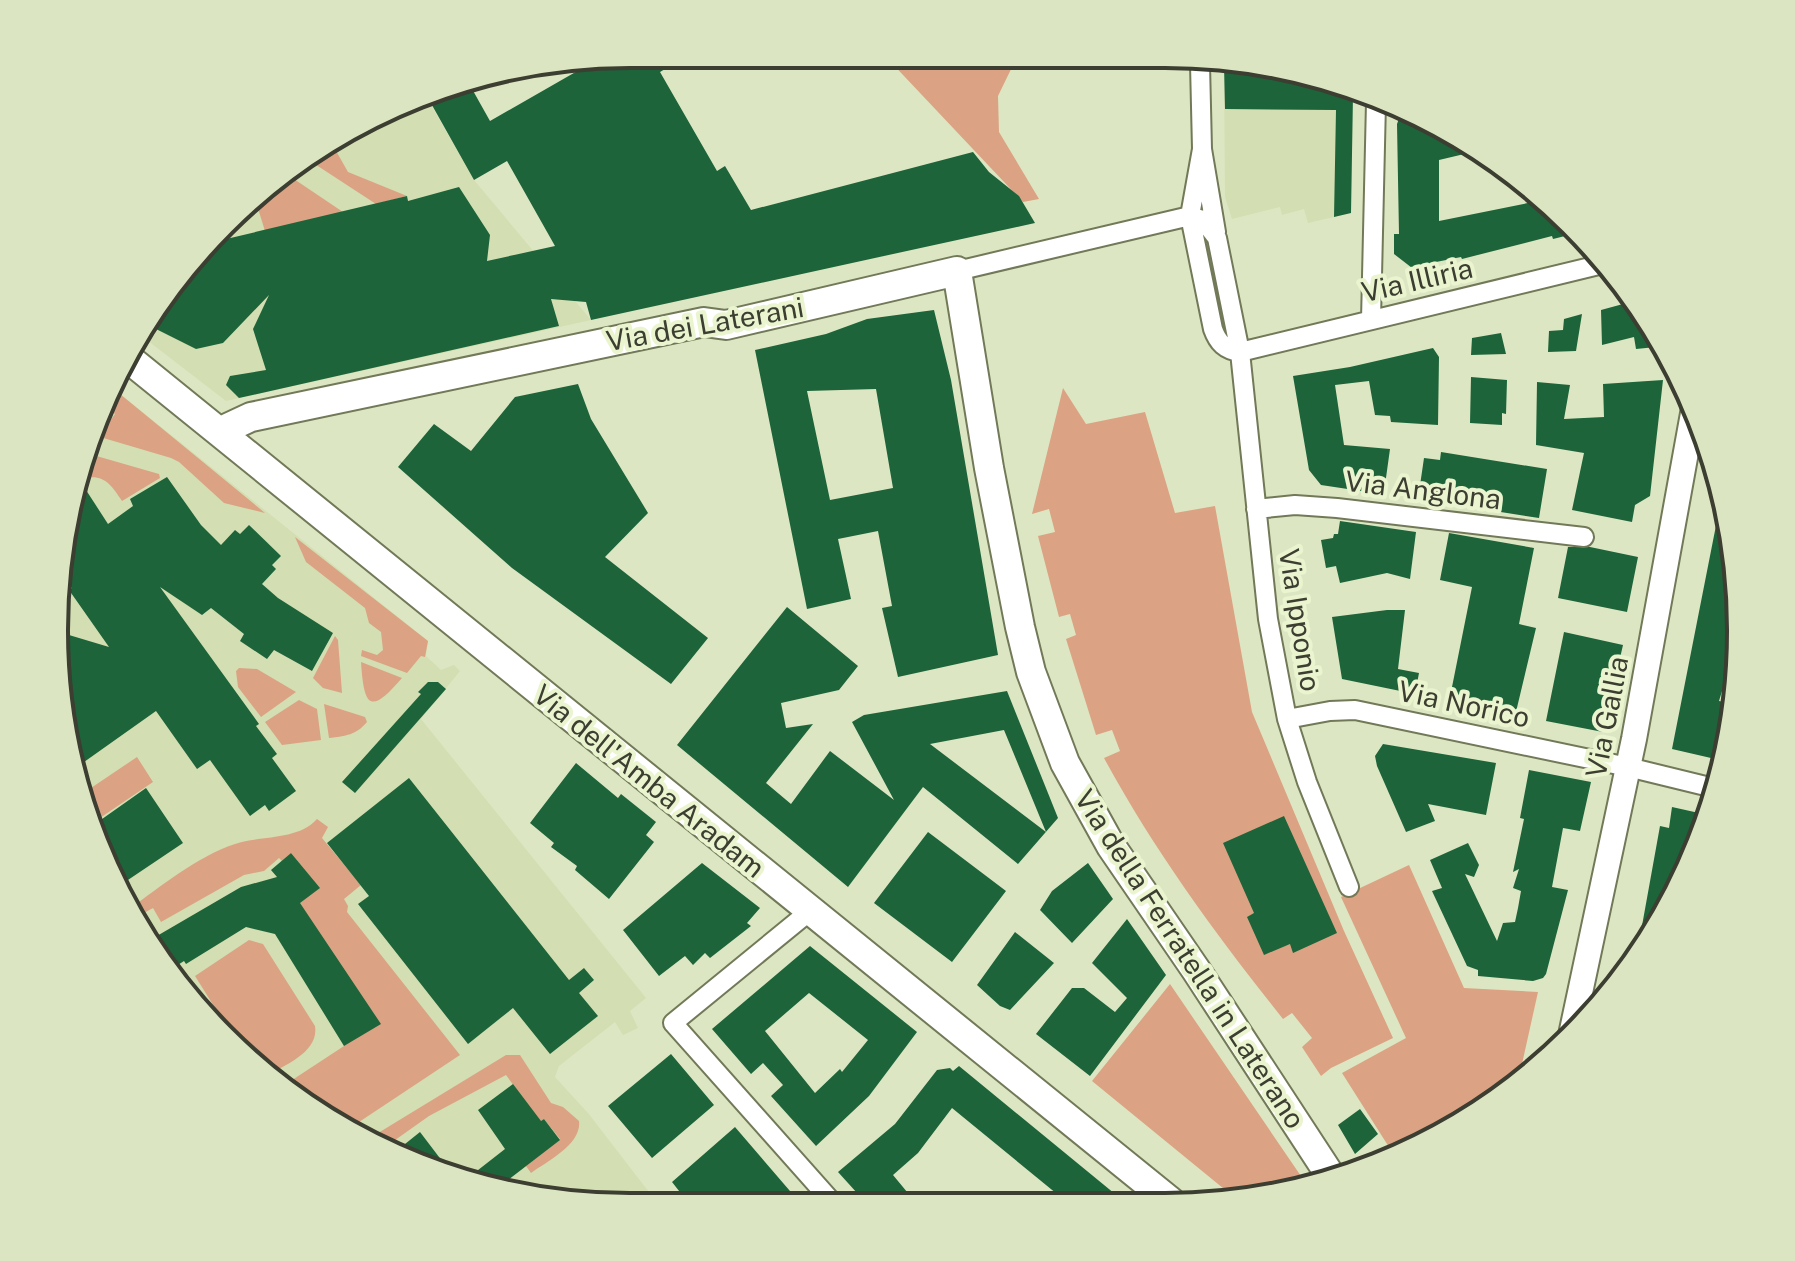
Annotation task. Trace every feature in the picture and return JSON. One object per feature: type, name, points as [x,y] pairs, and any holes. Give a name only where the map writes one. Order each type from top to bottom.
[{"type":"main road","name":"Via dei Laterani","points":[[221,431],[251,417],[704,322],[726,325],[957,271]]},
{"type":"main road","name":"Via della Ferratella in Laterano","points":[[957,271],[989,468],[1020,627],[1031,672],[1065,763],[1111,846],[1326,1169]]},
{"type":"main road","name":"Via dell'Amba Aradam","points":[[135,364],[1160,1193]]},
{"type":"main road","name":"Via Gallia","points":[[1576,1013],[1628,767],[1690,431]]},
{"type":"street","points":[[1200,69],[1202,149],[1190,216],[1215,335],[1226,349],[1240,352]]},
{"type":"street","points":[[1371,320],[1376,109]]},
{"type":"street","name":"Via Ipponio","points":[[1202,149],[1240,352],[1268,619],[1287,719],[1307,782],[1349,887]]},
{"type":"street","points":[[1190,216],[1203,220],[1217,238]]},
{"type":"street","name":"Via dei Laterani","points":[[957,271],[1190,216]]},
{"type":"street","name":"Via Illiria","points":[[1240,352],[1593,266]]},
{"type":"street","name":"Via Anglona","points":[[1256,509],[1295,505],[1324,507],[1584,537]]},
{"type":"street","name":"Via Norico","points":[[1287,719],[1355,710],[1705,786]]},
{"type":"street","points":[[810,911],[673,1023],[824,1193]]},
{"type":"shaded area","points":[[896,68],[1012,68],[998,96],[999,132],[1039,199],[1023,202]]},
{"type":"shaded area","points":[[1224,71],[1310,87],[1353,101],[1351,213],[1308,223],[1304,209],[1282,215],[1280,207],[1232,219],[1225,197]]},
{"type":"shaded area","points":[[431,105],[474,180],[591,320],[226,401],[148,341],[163,318],[184,288],[233,233],[288,184],[349,143]]},
{"type":"shaded area","points":[[336,151],[348,172],[407,196],[376,204],[316,165]]},
{"type":"shaded area","points":[[295,179],[343,212],[265,231],[258,210]]},
{"type":"shaded area","points":[[1063,388],[1086,424],[1145,412],[1175,513],[1215,506],[1252,712],[1344,931],[1393,1038],[1331,1068],[1321,1076],[1302,1047],[1312,1038],[1292,1013],[1283,1019],[1211,925],[1144,827],[1104,758],[1120,751],[1112,730],[1096,735],[1066,639],[1076,635],[1070,614],[1059,617],[1038,536],[1055,532],[1049,509],[1032,514]]},
{"type":"shaded area","points":[[120,394],[428,641],[426,656],[441,670],[454,665],[460,671],[421,719],[646,998],[630,1011],[638,1028],[623,1035],[615,1022],[559,1066],[555,1077],[588,1113],[650,1193],[594,1192],[521,1182],[450,1163],[382,1135],[318,1098],[260,1053],[208,1001],[163,943],[126,879],[98,811],[79,740],[69,667],[69,594],[79,521],[98,450]]},
{"type":"shaded area","points":[[120,394],[265,513],[224,503],[171,458],[103,438],[115,414],[112,412]]},
{"type":"shaded area","points":[[96,456],[159,474],[160,478],[122,501],[105,481],[89,478]]},
{"type":"shaded area","points":[[295,537],[428,641],[425,657],[421,656],[407,673],[361,656],[362,650],[377,655],[383,650],[381,632],[369,623],[365,608],[306,562]]},
{"type":"shaded area","points":[[335,636],[338,640],[342,693],[323,688],[313,678]]},
{"type":"shaded area","points":[[361,662],[402,678],[383,697],[371,701],[364,689]]},
{"type":"shaded area","points":[[239,668],[257,669],[296,692],[261,717],[238,687],[236,671]]},
{"type":"shaded area","points":[[299,700],[317,709],[321,740],[282,745],[265,722]]},
{"type":"shaded area","points":[[324,704],[365,717],[367,722],[350,734],[329,738]]},
{"type":"shaded area","points":[[137,757],[153,782],[100,818],[91,788]]},
{"type":"shaded area","points":[[317,819],[328,827],[322,838],[361,885],[344,899],[347,912],[460,1055],[358,1123],[292,1080],[344,1046],[299,902],[319,888],[291,853],[282,861],[279,858],[264,871],[244,875],[161,922],[153,908],[144,913],[138,903],[207,856],[245,841],[289,834]]},
{"type":"shaded area","points":[[1409,865],[1464,988],[1538,992],[1522,1064],[1446,1118],[1388,1146],[1342,1073],[1406,1038],[1341,897]]},
{"type":"shaded area","points":[[249,940],[263,944],[315,1026],[312,1043],[292,1062],[279,1069],[216,1010],[195,976]]},
{"type":"shaded area","points":[[1170,984],[1301,1176],[1225,1189],[1092,1081]]},
{"type":"shaded area","points":[[506,1055],[520,1055],[551,1103],[563,1107],[579,1121],[570,1144],[531,1173],[526,1166],[560,1139],[544,1119],[540,1122],[506,1075],[429,1116],[394,1141],[378,1133]]},
{"type":"building","points":[[667,68],[660,72],[717,171],[725,166],[751,210],[973,152],[989,172],[1019,196],[1035,223],[591,320],[586,302],[551,299],[559,326],[239,398],[226,385],[230,376],[266,370],[253,329],[269,295],[223,343],[196,349],[156,329],[184,288],[228,239],[407,196],[408,201],[459,187],[490,235],[487,261],[555,246],[507,161],[474,180],[432,105],[473,91],[490,121],[578,71]]},
{"type":"building","points":[[1224,72],[1310,87],[1353,101],[1351,213],[1334,217],[1336,110],[1225,109]]},
{"type":"building","points":[[1399,119],[1463,154],[1439,160],[1439,221],[1529,203],[1565,236],[1553,239],[1552,236],[1462,259],[1431,263],[1431,267],[1416,271],[1394,254],[1394,234],[1399,234]]},
{"type":"building","points":[[1622,304],[1651,347],[1636,349],[1634,337],[1602,345],[1601,310]]},
{"type":"building","points":[[934,310],[951,380],[998,655],[898,677],[882,608],[892,606],[878,531],[838,539],[851,599],[807,609],[755,350],[826,334],[867,319]],"holes":[[[876,389],[893,488],[830,500],[807,391]]]},
{"type":"building","points":[[1582,314],[1576,351],[1548,352],[1549,331],[1563,330],[1564,319]]},
{"type":"building","points":[[1501,333],[1506,354],[1471,355],[1472,338]]},
{"type":"building","points":[[1433,348],[1439,357],[1438,425],[1391,422],[1390,416],[1375,415],[1369,381],[1335,385],[1344,445],[1390,449],[1385,485],[1382,484],[1381,494],[1321,485],[1309,470],[1293,376]]},
{"type":"building","points":[[1471,377],[1507,380],[1506,414],[1502,413],[1502,425],[1470,423]]},
{"type":"building","points":[[1663,380],[1650,496],[1635,505],[1632,522],[1572,510],[1584,453],[1536,445],[1537,382],[1570,385],[1564,419],[1604,417],[1603,384]]},
{"type":"building","points":[[578,384],[591,419],[648,513],[605,557],[708,638],[671,684],[512,568],[398,467],[434,424],[471,451],[515,397]]},
{"type":"building","points":[[1441,452],[1547,469],[1539,518],[1418,499],[1424,458],[1440,460]]},
{"type":"building","points":[[167,477],[201,525],[221,545],[235,530],[240,534],[249,525],[281,556],[272,565],[276,569],[262,584],[278,598],[333,633],[312,671],[274,650],[267,659],[240,641],[244,634],[211,608],[202,615],[160,587],[259,724],[256,726],[277,754],[272,758],[296,791],[269,811],[265,805],[250,816],[210,760],[197,769],[156,711],[84,762],[73,704],[68,635],[109,647],[69,591],[79,521],[86,490],[108,524],[133,506],[130,499]]},
{"type":"building","points":[[1340,521],[1416,532],[1410,579],[1387,573],[1340,583],[1336,566],[1326,568],[1321,540],[1338,534]]},
{"type":"building","points":[[1716,523],[1726,594],[1727,630],[1726,667],[1716,740],[1712,758],[1672,749]]},
{"type":"building","points":[[1449,533],[1534,548],[1519,624],[1536,628],[1515,716],[1449,702],[1472,587],[1440,580]]},
{"type":"building","points":[[1568,547],[1590,547],[1638,557],[1627,612],[1558,598]]},
{"type":"building","points":[[787,607],[858,666],[839,690],[781,703],[786,728],[813,724],[766,783],[791,804],[830,751],[894,800],[852,722],[864,715],[1007,691],[1058,818],[1046,832],[1018,864],[923,787],[848,887],[677,745]],"holes":[[[1004,730],[1046,832],[930,744]]]},
{"type":"building","points":[[1405,610],[1398,669],[1419,673],[1415,694],[1342,679],[1332,617]]},
{"type":"building","points":[[1564,632],[1623,645],[1603,732],[1546,721]]},
{"type":"building","points":[[428,682],[438,682],[446,689],[355,793],[342,782],[421,694],[418,692]]},
{"type":"building","points":[[1383,744],[1496,763],[1486,815],[1428,804],[1435,821],[1406,832],[1377,766],[1375,756]]},
{"type":"building","points":[[576,763],[618,798],[621,794],[656,822],[646,835],[654,842],[609,899],[575,870],[577,866],[551,847],[554,843],[530,823]]},
{"type":"building","points":[[1529,770],[1591,782],[1580,831],[1563,828],[1552,887],[1568,890],[1543,978],[1533,981],[1478,976],[1478,970],[1467,966],[1432,891],[1442,888],[1430,860],[1468,843],[1479,865],[1474,877],[1465,874],[1497,941],[1503,923],[1515,922],[1518,908],[1521,891],[1513,888],[1519,869],[1513,872],[1524,819],[1520,818]]},
{"type":"building","points":[[409,778],[569,980],[584,968],[594,980],[579,993],[598,1016],[550,1054],[513,1008],[468,1044],[358,904],[369,896],[327,843]]},
{"type":"building","points":[[146,788],[183,843],[127,881],[101,820]]},
{"type":"building","points":[[1672,807],[1696,812],[1669,879],[1642,928],[1660,826],[1669,828]]},
{"type":"building","points":[[1284,816],[1337,933],[1293,953],[1290,944],[1264,955],[1247,917],[1254,913],[1223,843]]},
{"type":"building","points":[[928,832],[1006,891],[952,962],[874,903]]},
{"type":"building","points":[[291,853],[320,888],[300,903],[381,1024],[344,1046],[275,934],[246,927],[186,964],[184,961],[178,965],[158,935],[241,887],[277,877],[271,870]]},
{"type":"building","points":[[702,863],[760,908],[747,923],[751,926],[710,958],[705,953],[693,965],[685,956],[659,976],[623,930]]},
{"type":"building","points":[[1088,863],[1113,899],[1072,943],[1040,910],[1052,891]]},
{"type":"building","points":[[1127,919],[1166,975],[1090,1076],[1036,1034],[1072,988],[1084,988],[1115,1012],[1127,998],[1092,963]]},
{"type":"building","points":[[1015,932],[1054,963],[1010,1010],[1000,1006],[977,985]]},
{"type":"building","points":[[810,946],[917,1032],[869,1096],[816,1146],[771,1096],[783,1085],[763,1063],[751,1074],[712,1029]],"holes":[[[809,993],[868,1040],[842,1072],[840,1069],[815,1093],[765,1031]]]},
{"type":"building","points":[[671,1054],[714,1105],[652,1158],[608,1106]]},
{"type":"building","points":[[959,1066],[1114,1193],[1056,1193],[952,1108],[918,1153],[893,1175],[908,1193],[857,1193],[838,1172],[895,1124],[937,1070],[950,1068],[953,1071]]},
{"type":"building","points":[[513,1084],[560,1140],[509,1179],[476,1171],[505,1149],[478,1110]]},
{"type":"building","points":[[1360,1109],[1378,1134],[1355,1154],[1338,1125]]},
{"type":"building","points":[[735,1127],[792,1193],[681,1193],[672,1182]]},
{"type":"building","points":[[420,1132],[441,1160],[415,1150],[404,1145]]}]
